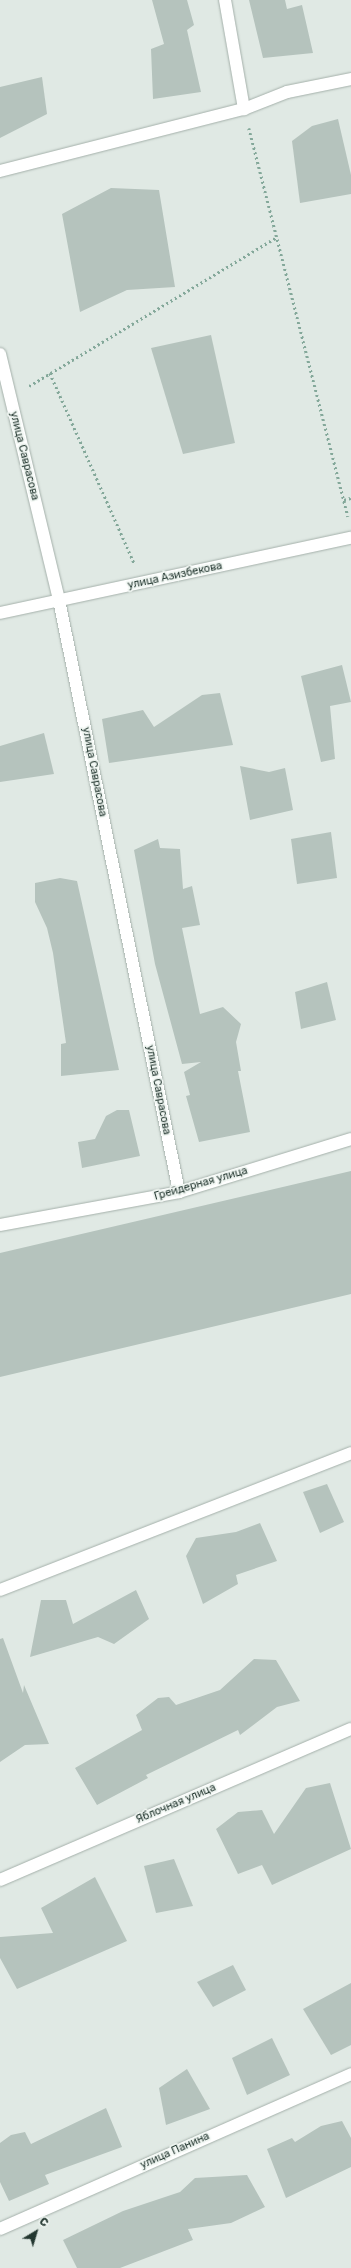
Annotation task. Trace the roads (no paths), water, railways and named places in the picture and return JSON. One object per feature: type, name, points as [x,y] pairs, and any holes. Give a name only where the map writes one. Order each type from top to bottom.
[{"type":"street","points":[[225,0],[244,109]]},
{"type":"street","points":[[0,171],[244,109],[287,92],[351,79]]},
{"type":"street","name":"улица Саврасова","points":[[0,354],[59,600],[179,1192]]},
{"type":"street","name":"улица Азизбекова","points":[[0,613],[351,538]]},
{"type":"street","name":"Грейдерная улица","points":[[0,1225],[179,1192],[351,1139]]},
{"type":"street","points":[[0,1590],[351,1453]]},
{"type":"street","name":"Яблочная улица","points":[[0,1880],[351,1728]]},
{"type":"street","name":"улица Панина","points":[[0,2229],[351,2074]]}]
